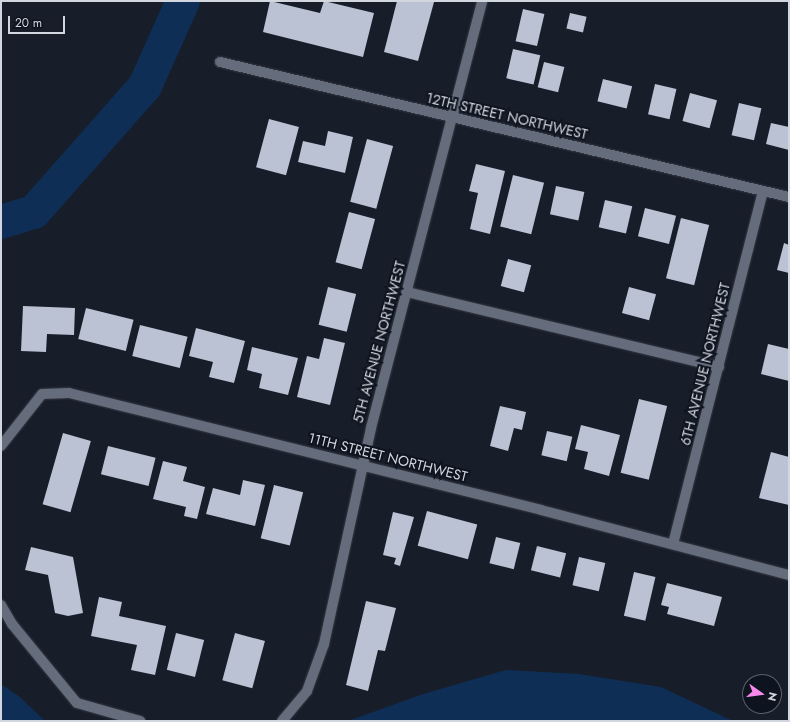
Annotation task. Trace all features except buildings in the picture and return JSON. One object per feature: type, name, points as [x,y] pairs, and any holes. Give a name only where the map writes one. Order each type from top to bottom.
[{"type":"street","name":"5TH AVENUE NORTHWEST","points":[[282,721],[307,691],[324,644],[363,466],[482,1]]},
{"type":"street","name":"12TH STREET NORTHWEST","points":[[220,62],[789,197]]},
{"type":"street","name":"6TH AVENUE NORTHWEST","points":[[673,544],[763,191]]},
{"type":"street","points":[[407,292],[718,367]]},
{"type":"street","name":"11TH STREET NORTHWEST","points":[[1,446],[42,394],[69,394],[363,466],[673,544],[789,575]]},
{"type":"street","points":[[1,605],[12,624],[77,703],[140,721]]},
{"type":"water","points":[[506,670],[579,674],[661,687],[733,721],[348,721],[423,694]]},
{"type":"water","points":[[1,684],[20,697],[45,721],[1,721]]},
{"type":"waterway","points":[[1,222],[34,212],[145,86],[183,1]]}]
